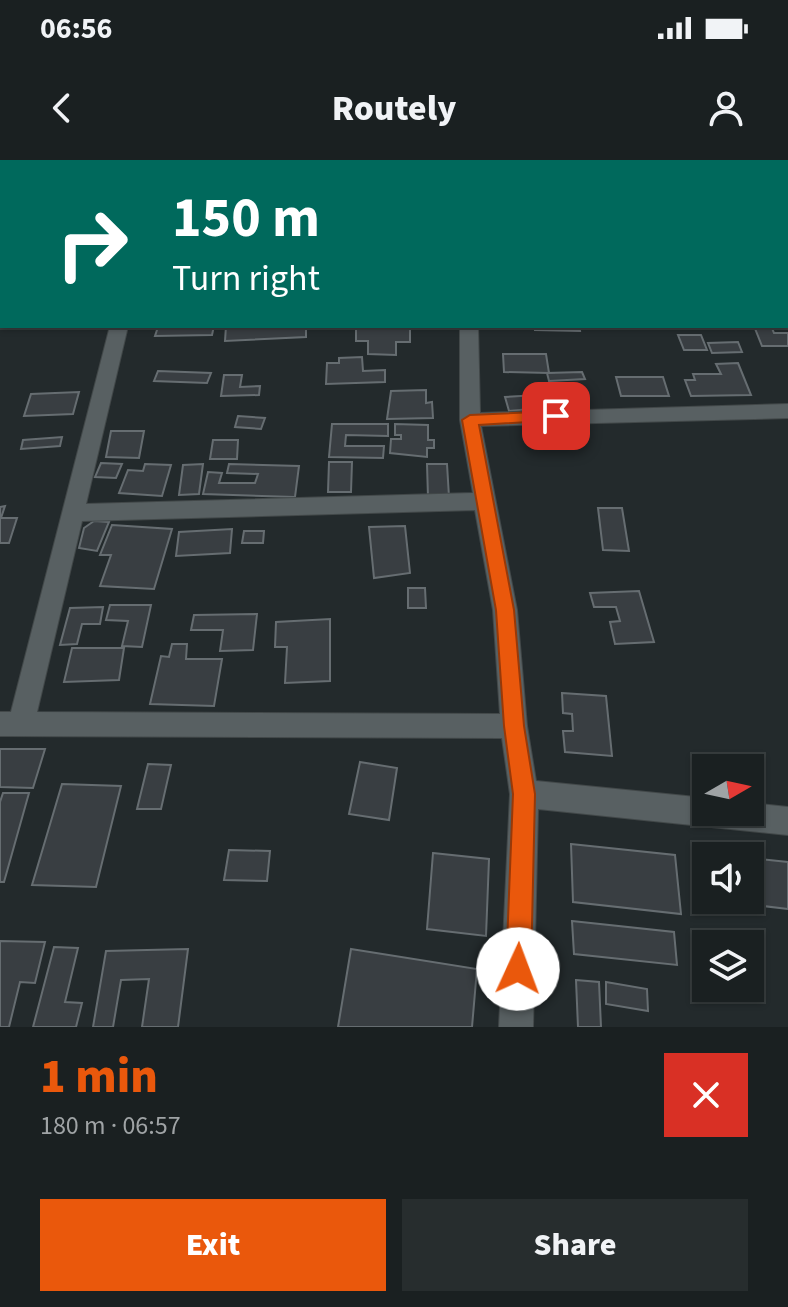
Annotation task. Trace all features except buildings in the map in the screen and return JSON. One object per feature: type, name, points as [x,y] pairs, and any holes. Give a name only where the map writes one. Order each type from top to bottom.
[{"type":"street","points":[[119,328],[73,513],[11,724],[514,726]]},
{"type":"street","points":[[469,328],[470,420],[505,610],[514,726],[524,794],[516,1027]]},
{"type":"street","points":[[470,420],[788,411]]},
{"type":"street","points":[[73,513],[485,501]]},
{"type":"street","points":[[524,794],[788,821]]},
{"type":"route","points":[[518,969],[524,794],[514,726],[505,610],[470,420],[556,416]]}]
